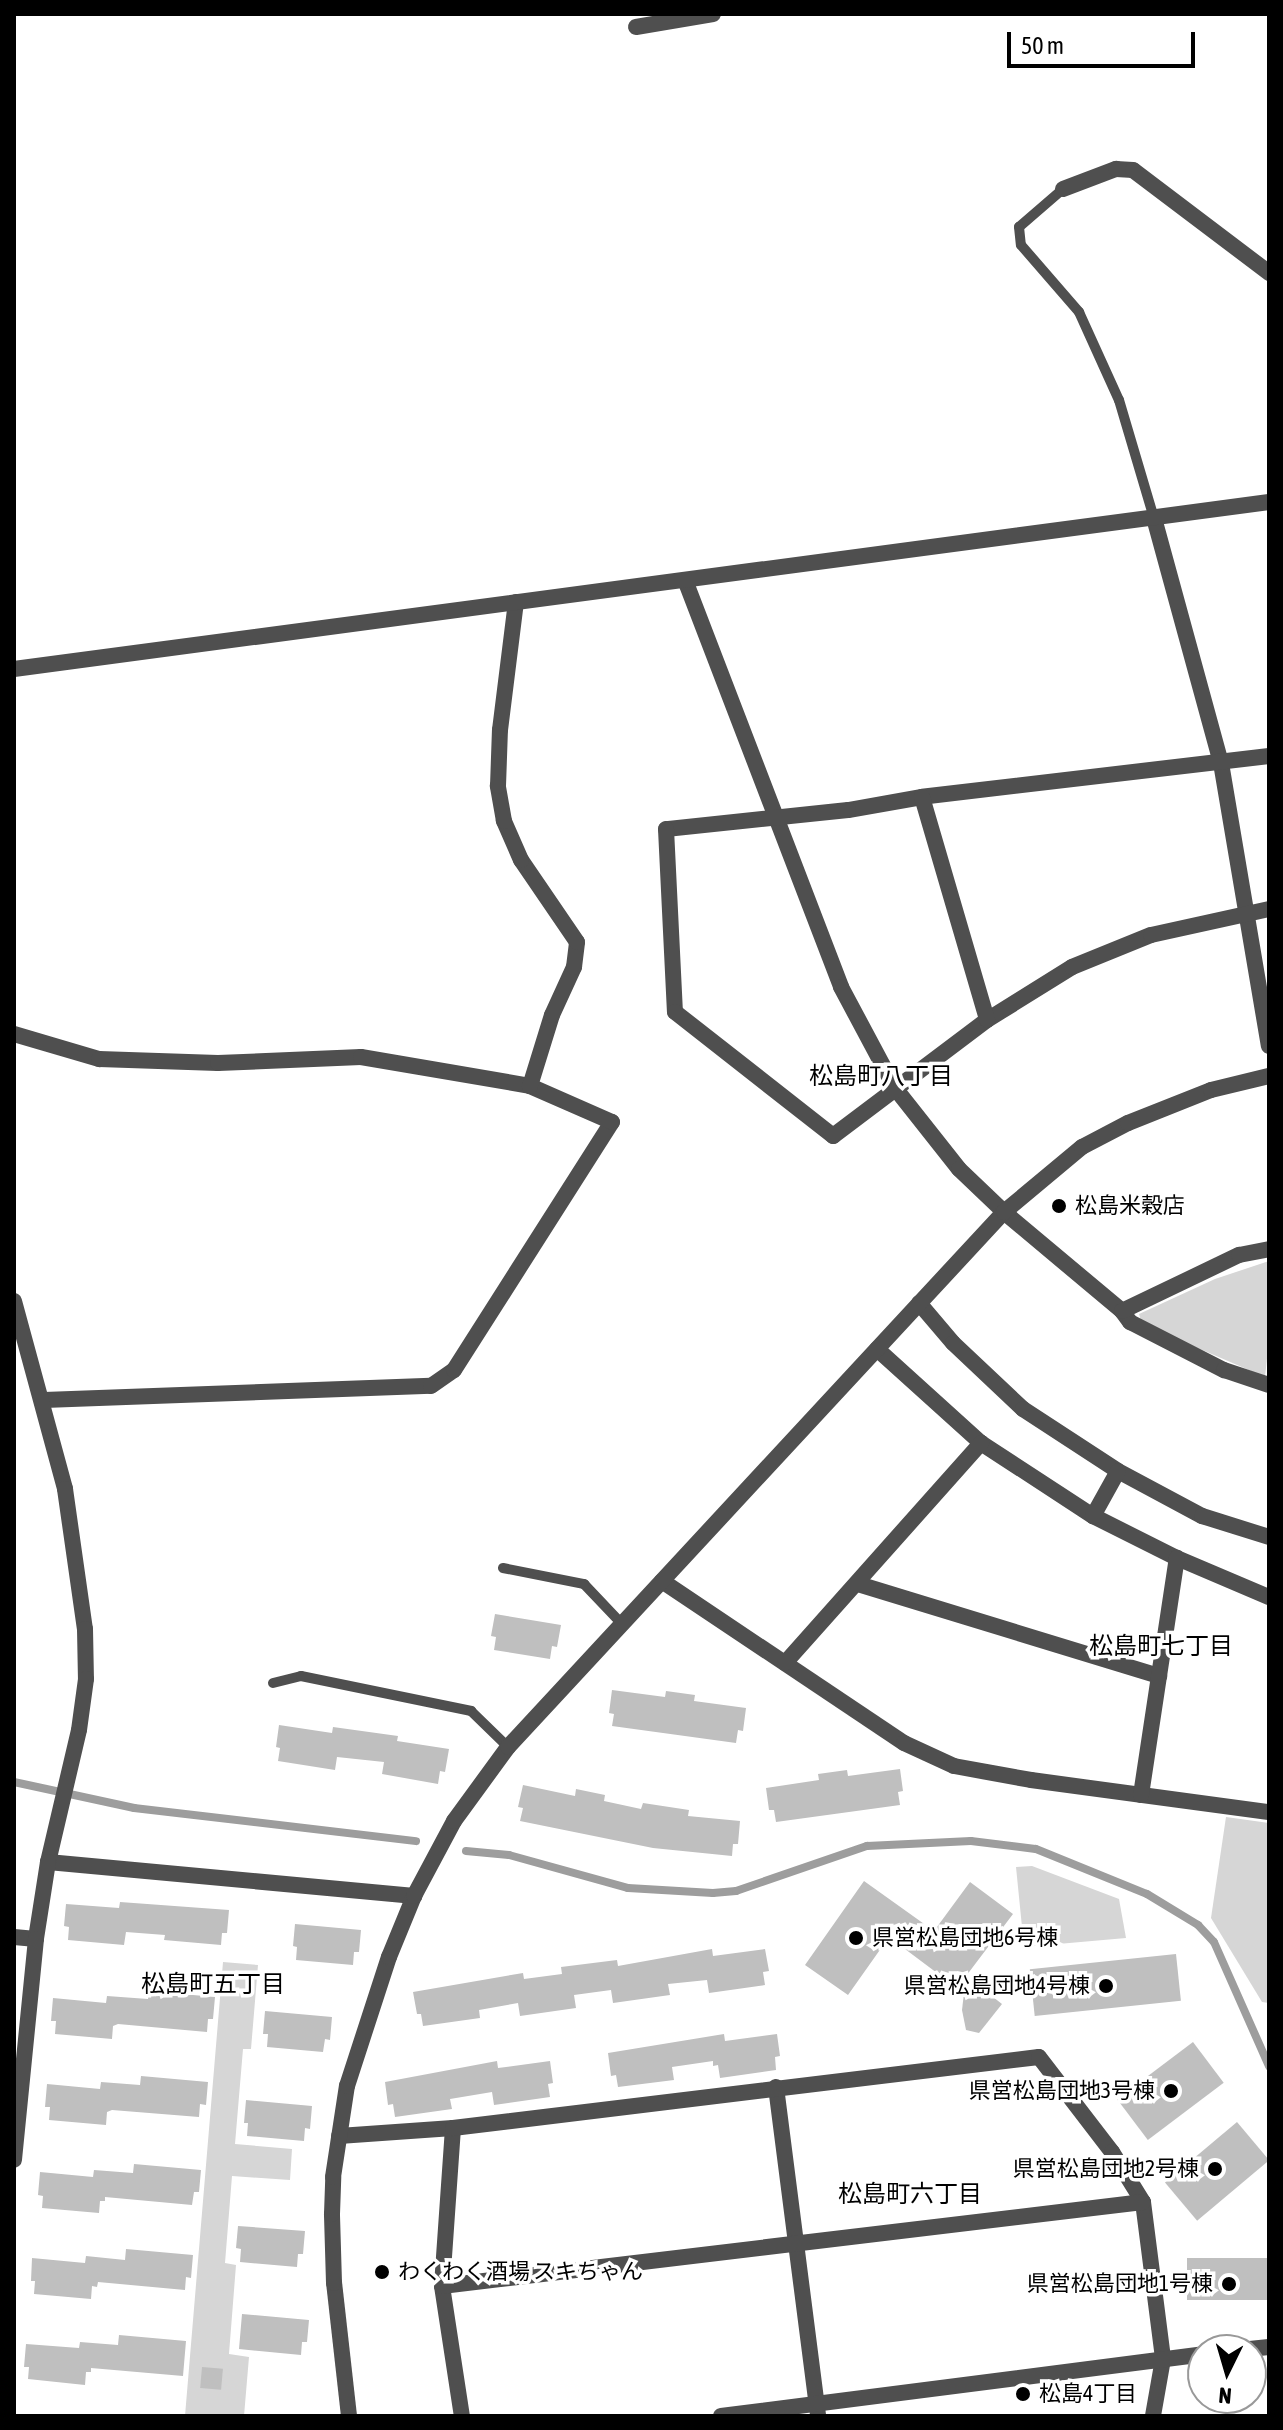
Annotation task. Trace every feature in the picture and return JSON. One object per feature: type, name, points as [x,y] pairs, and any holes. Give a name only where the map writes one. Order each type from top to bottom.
[{"type":"street","points":[[636,27],[713,14]]},
{"type":"street","points":[[1063,189],[1116,169],[1133,170],[1269,273]]},
{"type":"street","points":[[14,669],[1269,502]]},
{"type":"street","points":[[1154,518],[1221,763],[1269,1046]]},
{"type":"street","points":[[685,580],[841,987],[895,1088],[959,1169],[1004,1212],[1122,1311],[1130,1322],[1224,1370],[1269,1385]]},
{"type":"street","points":[[516,602],[500,730],[498,786],[504,821],[521,860],[577,942],[574,967],[552,1015],[530,1086]]},
{"type":"street","points":[[1269,756],[922,797],[777,818],[666,829],[675,1012],[833,1136],[987,1020],[1072,967],[1151,935],[1269,909]]},
{"type":"street","points":[[922,797],[987,1020]]},
{"type":"street","points":[[14,1034],[99,1059],[218,1063],[361,1057],[530,1086],[612,1122],[454,1370],[431,1386],[44,1400]]},
{"type":"street","points":[[349,2416],[334,2283],[332,2214],[347,2086],[363,2031],[414,1896],[454,1821],[508,1747],[1004,1212],[1082,1147],[1128,1123],[1211,1090],[1269,1076]]},
{"type":"street","points":[[1122,1311],[1239,1255],[1269,1249]]},
{"type":"street","points":[[14,1301],[44,1400],[65,1489],[85,1629],[84,1705],[48,1862],[36,1939],[14,2160]]},
{"type":"street","points":[[919,1303],[953,1343],[1023,1409],[1118,1471],[1202,1516],[1269,1537]]},
{"type":"street","points":[[877,1349],[981,1443],[1093,1516],[1177,1558],[1269,1597]]},
{"type":"street","points":[[785,1663],[981,1443]]},
{"type":"street","points":[[1093,1516],[1118,1471]]},
{"type":"street","points":[[1141,1795],[1177,1558]]},
{"type":"street","points":[[662,1581],[904,1743],[954,1766],[1269,1812]]},
{"type":"street","points":[[858,1584],[1159,1676]]},
{"type":"street","points":[[48,1862],[414,1896]]},
{"type":"street","points":[[14,1937],[36,1939]]},
{"type":"street","points":[[339,2136],[453,2128],[1039,2057],[1112,2152],[1143,2202],[1163,2359],[1153,2416]]},
{"type":"street","points":[[776,2087],[799,2245],[818,2410]]},
{"type":"street","points":[[453,2128],[442,2286],[462,2416]]},
{"type":"street","points":[[442,2286],[1143,2202]]},
{"type":"street","points":[[721,2416],[818,2410],[1187,2356]]},
{"type":"lane","points":[[1063,189],[1019,227],[1021,245],[1079,312],[1119,400],[1154,518]]},
{"type":"lane","points":[[503,1568],[584,1584],[622,1624]]},
{"type":"lane","points":[[273,1683],[301,1676],[471,1711],[508,1747]]},
{"type":"shaded area","points":[[1269,1261],[1269,1340],[1265,1377],[1142,1324],[1139,1314],[1215,1279]]},
{"type":"shaded area","points":[[1226,1817],[1269,1823],[1269,2003],[1262,2002],[1211,1918]]},
{"type":"shaded area","points":[[1032,1866],[1119,1899],[1126,1938],[1024,1947],[1016,1867]]},
{"type":"shaded area","points":[[223,1962],[258,1965],[251,2049],[243,2049],[235,2144],[292,2149],[290,2180],[232,2176],[225,2263],[236,2265],[229,2354],[249,2357],[244,2416],[185,2416]]},
{"type":"building","points":[[495,1614],[561,1625],[557,1647],[552,1646],[550,1659],[494,1650],[496,1637],[491,1636]]},
{"type":"building","points":[[612,1690],[665,1697],[666,1691],[695,1695],[694,1701],[746,1708],[743,1731],[738,1730],[736,1743],[612,1726],[614,1714],[609,1713]]},
{"type":"building","points":[[279,1725],[332,1733],[333,1727],[398,1736],[397,1741],[449,1749],[445,1772],[440,1771],[438,1784],[382,1774],[384,1762],[337,1757],[335,1770],[278,1761]]},
{"type":"building","points":[[900,1769],[903,1791],[898,1792],[900,1805],[776,1822],[774,1810],[769,1810],[766,1788],[819,1780],[818,1774],[847,1770],[848,1776]]},
{"type":"building","points":[[523,1785],[575,1796],[576,1789],[605,1795],[604,1801],[641,1809],[643,1803],[689,1810],[688,1816],[740,1821],[738,1844],[733,1844],[732,1856],[653,1848],[520,1821],[523,1808],[518,1807]]},
{"type":"building","points":[[864,1881],[934,1931],[970,1882],[1013,1914],[957,1988],[889,1937],[848,1995],[805,1965]]},
{"type":"building","points":[[120,1902],[229,1910],[227,1933],[222,1933],[221,1945],[164,1940],[165,1935],[126,1932],[124,1945],[68,1940],[69,1927],[64,1926],[66,1904],[119,1908]]},
{"type":"building","points":[[295,1924],[361,1930],[359,1952],[354,1952],[353,1965],[296,1960],[297,1947],[293,1946]]},
{"type":"building","points":[[712,1949],[713,1956],[765,1949],[769,1971],[763,1972],[765,1985],[709,1993],[707,1980],[668,1984],[670,1995],[613,2003],[611,1990],[574,1995],[576,2008],[520,2016],[518,2003],[479,2010],[480,2018],[423,2026],[413,1992],[523,1973],[524,1979],[562,1974],[561,1967],[617,1960],[618,1966]]},
{"type":"building","name":"県営松島団地4号棟","points":[[1176,1954],[1181,2001],[1035,2016],[1030,1969]]},
{"type":"building","points":[[966,1976],[1002,2004],[979,2033],[966,2030],[962,2010]]},
{"type":"building","points":[[149,1991],[215,1997],[213,2019],[208,2019],[207,2032],[118,2024],[113,2026],[112,2039],[55,2034],[56,2021],[51,2021],[53,1998],[106,2003],[107,1996],[148,1999]]},
{"type":"building","points":[[265,2011],[332,2017],[330,2040],[325,2039],[323,2052],[267,2047],[268,2034],[263,2034]]},
{"type":"building","points":[[724,2034],[725,2041],[777,2034],[780,2056],[775,2057],[776,2070],[720,2078],[718,2065],[713,2066],[713,2061],[672,2067],[674,2080],[618,2087],[616,2075],[611,2076],[608,2053]]},
{"type":"building","name":"県営松島団地3号棟","points":[[1193,2042],[1224,2083],[1148,2140],[1117,2099]]},
{"type":"building","points":[[497,2061],[498,2068],[550,2061],[553,2083],[548,2084],[550,2097],[494,2105],[492,2092],[450,2099],[452,2109],[395,2117],[393,2104],[388,2105],[385,2082]]},
{"type":"building","points":[[141,2076],[208,2082],[206,2105],[200,2104],[199,2117],[112,2110],[107,2112],[106,2125],[49,2120],[50,2107],[45,2107],[47,2084],[100,2089],[101,2082],[140,2085]]},
{"type":"building","points":[[246,2100],[312,2106],[310,2129],[305,2128],[304,2141],[247,2136],[248,2123],[244,2123]]},
{"type":"building","name":"県営松島団地2号棟","points":[[1237,2122],[1269,2160],[1197,2221],[1165,2182]]},
{"type":"building","points":[[134,2164],[201,2170],[199,2192],[194,2192],[192,2205],[105,2197],[105,2201],[100,2201],[99,2213],[42,2208],[43,2196],[38,2195],[40,2172],[93,2177],[94,2170],[133,2173]]},
{"type":"building","points":[[238,2226],[305,2231],[303,2254],[298,2254],[297,2267],[240,2262],[241,2249],[236,2248]]},
{"type":"building","points":[[126,2249],[193,2255],[191,2278],[186,2277],[185,2290],[98,2282],[97,2287],[92,2286],[91,2299],[34,2294],[32,2258],[85,2263],[86,2256],[125,2260]]},
{"type":"building","name":"県営松島団地1号棟","points":[[1187,2258],[1269,2258],[1269,2300],[1187,2300]]},
{"type":"building","points":[[242,2314],[309,2320],[307,2342],[302,2342],[301,2355],[239,2349]]},
{"type":"building","points":[[119,2335],[186,2341],[183,2376],[91,2368],[91,2372],[86,2372],[85,2385],[28,2379],[29,2367],[24,2367],[26,2344],[79,2348],[80,2342],[118,2345]]},
{"type":"building","points":[[202,2367],[223,2369],[221,2390],[200,2388]]},
{"type":"waterway","points":[[14,1782],[134,1808],[416,1841]]},
{"type":"waterway","points":[[466,1851],[509,1855],[628,1888],[713,1893],[736,1891],[867,1846],[971,1841],[1036,1849],[1147,1894],[1198,1925],[1214,1942],[1269,2066]]},
{"type":"place","name":"松島米穀店","points":[[1059,1206]]},
{"type":"place","name":"県営松島団地6号棟","points":[[856,1938]]},
{"type":"place","name":"県営松島団地4号棟","points":[[1106,1986]]},
{"type":"place","name":"県営松島団地3号棟","points":[[1171,2091]]},
{"type":"place","name":"県営松島団地2号棟","points":[[1215,2169]]},
{"type":"place","name":"わくわく酒場 スキちゃん","points":[[382,2272]]},
{"type":"place","name":"県営松島団地1号棟","points":[[1229,2284]]},
{"type":"place","name":"松島4丁目","points":[[1023,2394]]},
{"type":"district","name":"松島町八丁目","points":[[881,1076]]},
{"type":"district","name":"松島町七丁目","points":[[1161,1646]]},
{"type":"district","name":"松島町五丁目","points":[[213,1984]]},
{"type":"district","name":"松島町六丁目","points":[[910,2194]]}]
